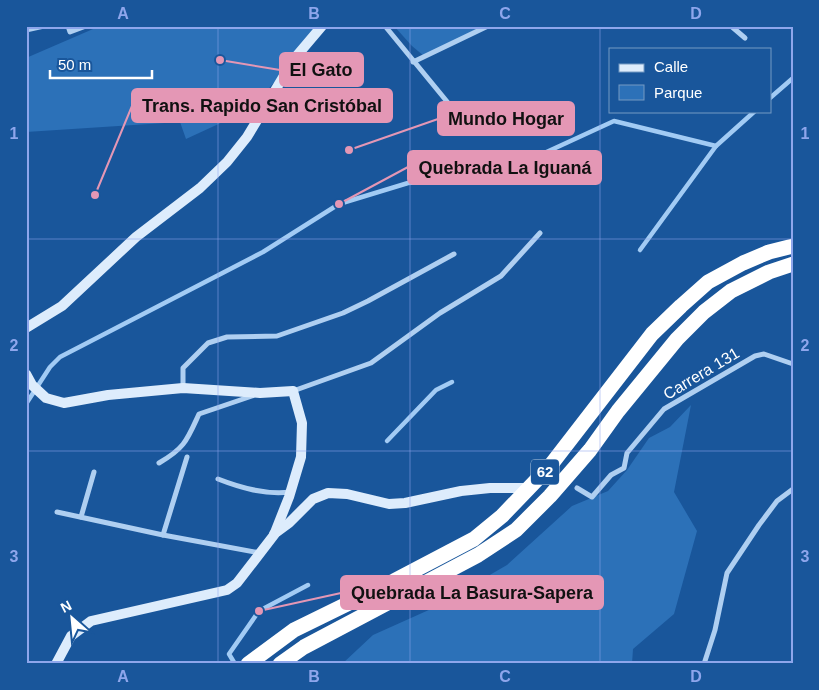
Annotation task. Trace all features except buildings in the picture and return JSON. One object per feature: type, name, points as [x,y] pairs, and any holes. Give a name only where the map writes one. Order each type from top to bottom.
[{"type":"highway","name":"62","points":[[253,659],[294,630],[474,539],[502,516],[531,488],[569,443],[652,334],[681,306],[708,282],[717,277],[769,252],[793,246]]},
{"type":"highway","name":"62","points":[[280,664],[304,647],[478,555],[516,530],[550,496],[590,450],[618,411],[677,339],[704,312],[731,291],[769,272],[793,264]]},
{"type":"street","points":[[26,30],[44,26]]},
{"type":"street","points":[[68,26],[70,32],[86,26]]},
{"type":"street","points":[[26,328],[62,306],[136,237],[200,188],[227,162],[247,137],[294,59],[322,26]]},
{"type":"street","points":[[385,26],[458,115]]},
{"type":"street","points":[[413,62],[488,26]]},
{"type":"street","points":[[731,26],[745,38]]},
{"type":"street","points":[[26,374],[32,385],[46,398],[64,403],[108,395],[183,388],[260,393],[293,391],[371,362],[440,313],[501,276],[540,233]]},
{"type":"street","points":[[183,388],[183,368],[208,343],[227,338],[277,336],[343,313],[454,254]]},
{"type":"street","name":"Carrera 131","points":[[576,488],[592,497],[611,475],[624,468],[628,453],[664,409],[754,356],[764,354],[793,364]]},
{"type":"street","points":[[274,535],[301,457],[302,423],[293,391]]},
{"type":"street","points":[[159,463],[173,455],[184,445],[199,414],[260,393]]},
{"type":"street","points":[[163,535],[187,457]]},
{"type":"street","points":[[81,518],[94,472]]},
{"type":"street","points":[[218,479],[257,491],[290,492]]},
{"type":"street","points":[[56,664],[71,636],[91,621],[226,590],[237,583],[274,535],[313,499],[328,493],[347,494],[390,504],[405,503],[461,491],[490,488],[531,488]]},
{"type":"street","points":[[704,664],[715,630],[727,573],[777,501],[793,490]]},
{"type":"street","points":[[57,512],[163,535],[260,553]]},
{"type":"green space","points":[[100,26],[328,26],[307,40],[292,62],[256,103],[225,121],[186,139],[180,122],[26,132],[26,58]]},
{"type":"green space","points":[[394,26],[483,26],[424,56]]},
{"type":"green space","points":[[691,405],[674,492],[697,531],[674,614],[633,649],[632,664],[342,664],[373,635],[431,609],[507,565],[572,506],[608,491],[627,470],[649,438],[670,427]]},
{"type":"waterway","points":[[772,96],[793,78]]},
{"type":"waterway","points":[[26,404],[50,367],[60,357],[263,252],[339,204],[408,183],[492,177],[614,121],[716,146],[754,112]]},
{"type":"waterway","points":[[640,250],[716,146]]},
{"type":"waterway","points":[[387,441],[436,390],[452,382]]},
{"type":"waterway","points":[[235,664],[229,654],[259,611],[308,585]]},
{"type":"place","name":"El Gato","points":[[220,60]]},
{"type":"place","name":"Mundo Hogar","points":[[349,150]]},
{"type":"place","name":"Trans. Rapido San Cristóbal","points":[[95,195]]},
{"type":"place","name":"Quebrada La Iguaná","points":[[339,204]]},
{"type":"place","name":"Quebrada La Basura-Sapera","points":[[259,611]]}]
